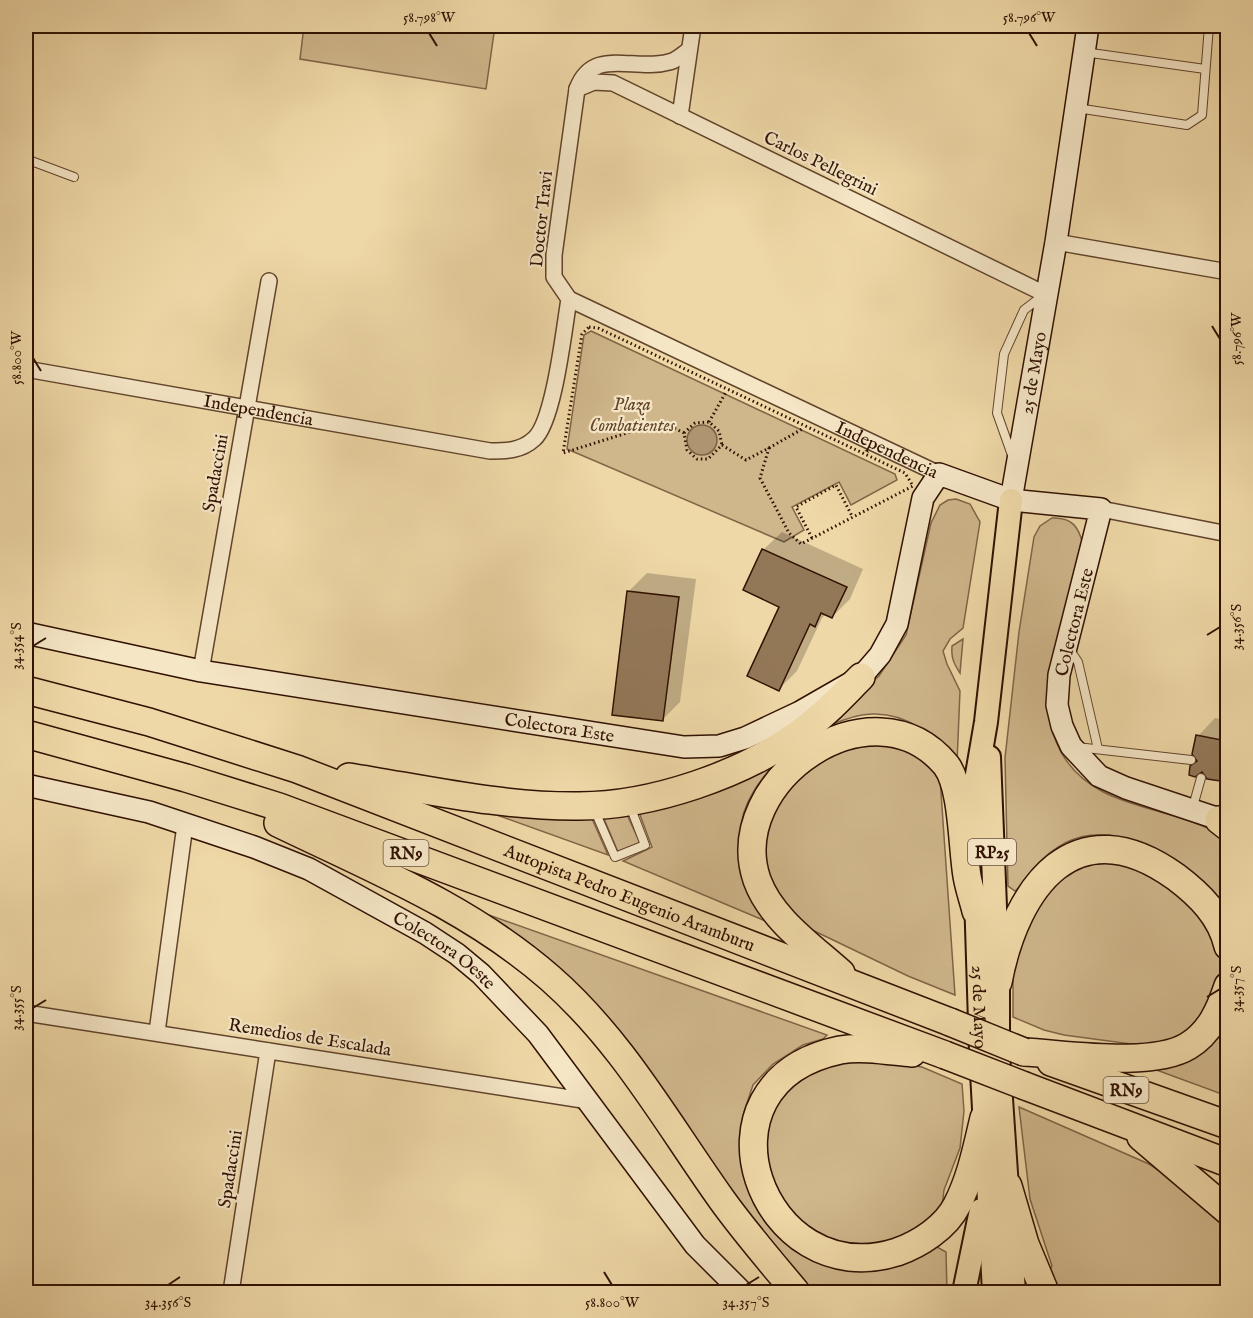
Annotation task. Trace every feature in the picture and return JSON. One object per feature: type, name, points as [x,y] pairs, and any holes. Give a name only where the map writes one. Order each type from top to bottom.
[{"type":"highway","points":[[297,769],[514,802],[593,806],[629,802],[690,786],[761,758],[818,719],[861,677]]},
{"type":"highway","name":"Autopista Pedro Eugenio Aramburu","points":[[26,690],[149,722],[297,769],[1024,1052],[1227,1125]]},
{"type":"highway","points":[[856,986],[770,905],[757,879],[752,832],[761,807],[789,770],[809,754],[842,738],[873,730],[894,731],[924,744],[946,766],[955,786],[967,878],[976,911]]},
{"type":"highway","name":"Autopista Pedro Eugenio Aramburu","points":[[26,734],[186,778],[383,844],[1227,1163]]},
{"type":"highway","points":[[186,778],[382,871],[461,913],[549,977],[616,1044],[723,1200],[796,1293]]},
{"type":"highway","points":[[998,981],[1004,949],[1020,911],[1037,885],[1056,865],[1080,853],[1104,848],[1145,860],[1191,888],[1212,911],[1225,935],[1227,946]]},
{"type":"highway","points":[[1024,1052],[1139,1058],[1167,1055],[1188,1046],[1210,1026],[1221,1007],[1227,986]]},
{"type":"highway","points":[[945,1055],[842,1050],[796,1066],[778,1080],[763,1102],[755,1122],[753,1146],[756,1172],[766,1196],[788,1225],[818,1250],[859,1259],[881,1257],[906,1249],[929,1236],[946,1220],[956,1206],[968,1176],[984,1118]]},
{"type":"highway","points":[[1127,1125],[1227,1211]]},
{"type":"highway","points":[[998,1179],[1045,1293]]},
{"type":"main road","name":"25 de Mayo","points":[[1011,500],[986,722],[974,792],[984,1118],[998,1179],[1014,1293]]},
{"type":"main road","name":"25 de Mayo","points":[[986,722],[992,789],[993,916],[998,981],[998,1179],[994,1293]]},
{"type":"main road","points":[[964,1293],[998,1179]]},
{"type":"street","points":[[680,116],[693,26]]},
{"type":"street","name":"25 de Mayo","points":[[1011,500],[1045,294],[1056,242],[1088,26]]},
{"type":"street","points":[[577,89],[583,75],[591,68],[603,64],[670,62],[689,50]]},
{"type":"street","name":"Carlos Pellegrini","points":[[577,89],[594,82],[614,83],[1045,294]]},
{"type":"street","name":"Doctor Travi","points":[[569,299],[554,277],[554,255],[577,89]]},
{"type":"street","points":[[1056,242],[1227,272]]},
{"type":"street","name":"Spadaccini","points":[[201,671],[269,281]]},
{"type":"street","name":"Independencia","points":[[26,369],[490,451],[514,450],[536,439],[547,421],[569,299],[939,474],[1011,500],[1101,508],[1227,534]]},
{"type":"street","name":"Colectora Este","points":[[26,633],[201,671],[684,747],[719,746],[745,738],[800,712],[861,677],[880,655],[897,624],[922,498],[939,474]]},
{"type":"street","name":"Colectora Este","points":[[1101,508],[1059,675],[1057,705],[1062,726],[1071,746],[1099,776],[1126,788],[1225,823]]},
{"type":"street","name":"Colectora Oeste","points":[[26,785],[149,812],[254,847],[309,869],[425,933],[457,954],[481,974],[538,1034],[695,1245],[742,1293]]},
{"type":"street","points":[[157,1032],[185,825]]},
{"type":"street","name":"Remedios de Escalada","points":[[26,1013],[589,1101]]},
{"type":"street","name":"Spadaccini","points":[[231,1293],[268,1051]]},
{"type":"lane","points":[[1076,108],[1186,125],[1202,115],[1209,26]]},
{"type":"lane","points":[[1084,52],[1205,69]]},
{"type":"lane","points":[[26,159],[74,177]]},
{"type":"lane","points":[[1017,466],[997,412],[1004,354],[1024,310],[1045,294]]},
{"type":"lane","points":[[1067,646],[1078,662],[1098,749]]},
{"type":"lane","points":[[1071,746],[1191,760]]},
{"type":"lane","points":[[1192,811],[1201,778]]},
{"type":"lane","points":[[593,806],[615,857],[645,845],[629,802]]},
{"type":"path","points":[[684,433],[662,422],[563,453],[578,357],[585,330],[589,327],[598,328],[905,472],[913,486],[801,544],[789,532],[760,478],[769,448]]},
{"type":"path","points":[[709,422],[728,388]]},
{"type":"path","points":[[722,445],[708,459],[697,459],[684,446],[684,433],[695,423],[709,422],[719,431],[722,445],[746,460],[807,426]]},
{"type":"path","points":[[812,538],[796,507],[836,486],[852,517]]},
{"type":"green space","points":[[304,26],[495,26],[486,89],[300,59]]},
{"type":"green space","name":"Plaza Combatientes","points":[[591,331],[895,474],[897,480],[851,505],[839,482],[792,507],[804,530],[784,542],[567,449],[584,335]]},
{"type":"green space","points":[[956,499],[970,504],[980,522],[963,628],[950,639],[943,651],[960,691],[957,763],[921,728],[898,718],[873,714],[853,717],[830,725],[787,754],[768,772],[753,792],[744,813],[741,834],[768,922],[623,861],[652,847],[637,807],[834,714],[879,676],[906,635],[931,523],[940,505],[948,500]]},
{"type":"green space","points":[[1052,518],[1065,519],[1074,524],[1083,545],[1049,677],[1047,697],[1053,734],[1061,752],[1076,772],[1094,787],[1137,805],[1206,827],[1227,839],[1227,912],[1198,878],[1178,863],[1133,840],[1110,835],[1087,836],[1065,843],[1042,859],[1015,891],[1008,886],[1005,758],[1019,632],[1034,537],[1040,526]]},
{"type":"green space","points":[[963,639],[960,673],[953,661],[952,646]]},
{"type":"green space","points":[[903,743],[940,778],[955,995],[908,976],[806,927],[796,919],[779,894],[766,868],[761,849],[776,796],[830,750]]},
{"type":"green space","points":[[624,808],[640,843],[618,852],[602,814]]},
{"type":"green space","points":[[483,810],[590,814],[608,855]]},
{"type":"green space","points":[[1100,855],[1173,882],[1221,939],[1223,966],[1220,988],[1196,1026],[1180,1037],[1146,1046],[1064,1035],[1044,1030],[1013,1017],[1013,960],[1023,930],[1056,873]]},
{"type":"green space","points":[[486,914],[827,1035],[823,1039],[803,1045],[773,1064],[753,1085],[744,1112],[740,1139],[748,1180],[805,1252],[930,1243],[946,1252],[947,1292],[804,1292],[504,929]]},
{"type":"green space","points":[[1227,1003],[1227,1096],[1151,1068]]},
{"type":"green space","points":[[869,1059],[922,1067],[962,1084],[964,1111],[960,1148],[944,1190],[942,1207],[920,1231],[867,1251],[796,1227],[760,1162],[779,1086],[816,1066]]},
{"type":"green space","points":[[1019,1107],[1149,1164],[1193,1193],[1227,1223],[1227,1292],[1052,1292],[1045,1278],[1052,1266],[1030,1199]]},
{"type":"shaded area","points":[[702,425],[713,429],[717,440],[713,451],[702,455],[691,451],[687,440],[691,429]]},
{"type":"building","points":[[762,549],[847,587],[832,618],[821,613],[815,627],[810,624],[779,691],[747,676],[779,607],[743,590]]},
{"type":"building","points":[[627,591],[679,597],[663,721],[612,715]]},
{"type":"building","points":[[1196,735],[1227,741],[1227,782],[1207,779],[1202,772],[1195,777],[1189,775],[1190,766],[1197,761],[1192,754]]}]
